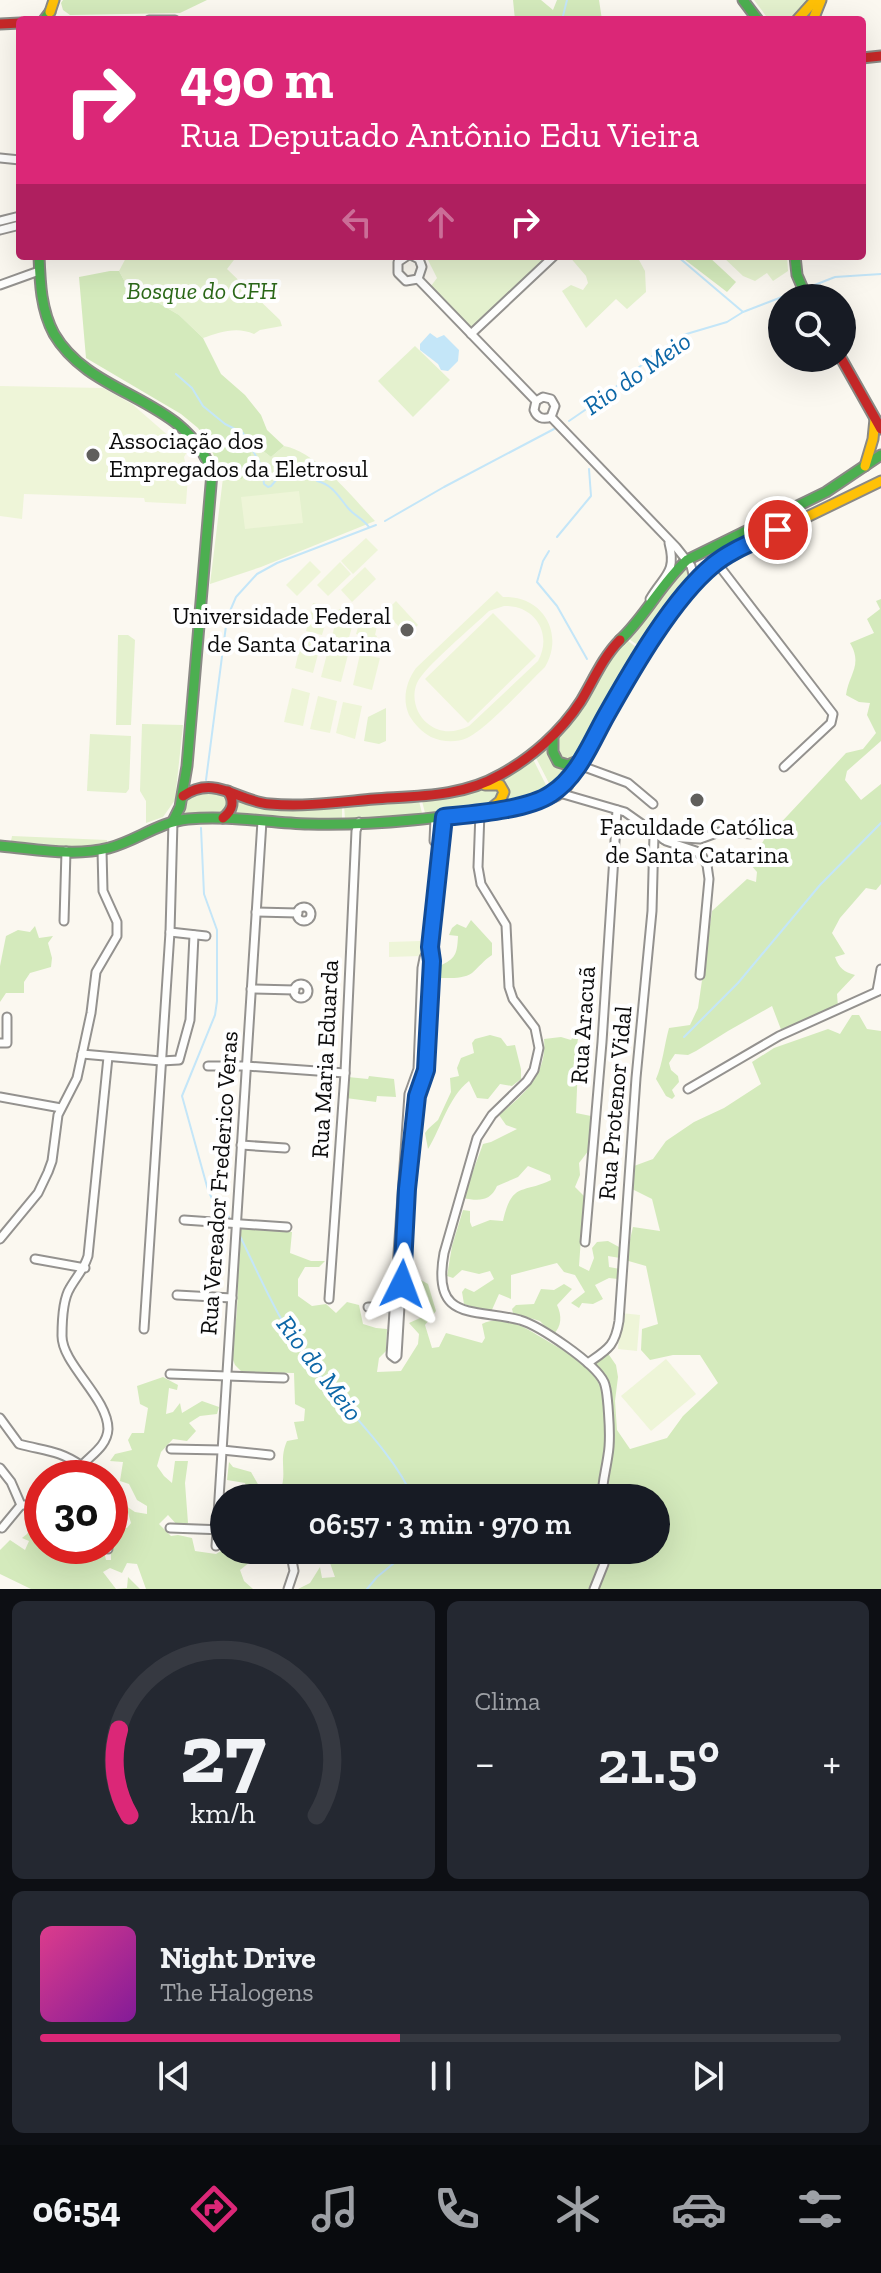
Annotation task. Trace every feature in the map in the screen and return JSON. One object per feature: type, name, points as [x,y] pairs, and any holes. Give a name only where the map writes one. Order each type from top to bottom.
[{"type":"main road","points":[[743,0],[756,16]]},
{"type":"main road","points":[[801,16],[818,0]]},
{"type":"main road","points":[[39,260],[41,298],[48,323],[68,352],[94,375],[182,425],[198,441],[212,473],[187,766],[183,796],[173,821]]},
{"type":"main road","points":[[796,260],[802,284]]},
{"type":"main road","points":[[849,372],[881,429]]},
{"type":"main road","points":[[861,468],[873,439],[875,419]]},
{"type":"main road","points":[[731,554],[720,543],[719,535],[792,504],[881,455]]},
{"type":"main road","points":[[0,846],[66,851],[102,850],[173,821],[188,819],[223,818],[309,824],[359,822],[482,812],[548,797],[560,788],[581,762],[623,686],[664,623],[695,583],[717,562],[881,481]]},
{"type":"main road","points":[[476,786],[520,763],[553,737],[579,704],[611,649],[646,612],[682,560],[720,543]]},
{"type":"main road","points":[[553,737],[553,754],[561,764],[566,766],[581,762]]},
{"type":"main road","points":[[187,766],[192,782],[198,787]]},
{"type":"main road","points":[[183,796],[198,787],[211,787],[266,804],[292,806],[445,794],[476,786],[500,785],[505,796],[502,801],[482,812]]},
{"type":"main road","points":[[223,818],[231,811],[233,804],[228,791]]},
{"type":"main road","points":[[180,807],[188,819]]},
{"type":"street","points":[[403,260],[397,269],[400,276],[410,281],[418,279]]},
{"type":"street","points":[[418,279],[422,267],[419,260]]},
{"type":"street","points":[[471,334],[550,260]]},
{"type":"street","points":[[0,285],[39,271]]},
{"type":"street","points":[[418,279],[536,401]]},
{"type":"street","points":[[543,397],[551,399],[555,410],[551,417],[541,418],[535,414],[536,401],[543,397]]},
{"type":"street","points":[[551,417],[668,540],[682,560]]},
{"type":"street","points":[[668,540],[680,559],[694,572],[695,583]]},
{"type":"street","points":[[646,612],[655,590],[670,572],[673,557],[668,540]]},
{"type":"street","points":[[717,562],[833,714],[831,723],[784,767]]},
{"type":"street","points":[[535,802],[563,794],[581,762],[628,783],[653,804]]},
{"type":"street","points":[[563,794],[630,814],[654,834],[700,839],[722,831],[750,834]]},
{"type":"street","name":"Rua Aracuã","points":[[585,1242],[617,810]]},
{"type":"street","points":[[482,812],[478,867],[481,884],[506,925],[509,987],[513,999],[535,1028],[539,1048],[534,1070],[527,1081],[492,1115],[477,1138],[444,1253],[442,1284],[455,1306],[464,1311],[529,1323],[588,1363],[601,1376],[607,1392],[609,1445],[602,1484]]},
{"type":"street","points":[[398,1307],[391,1355],[395,1358],[410,1130],[409,1094],[422,1069],[422,968],[430,947],[439,846],[434,841],[440,817]]},
{"type":"street","points":[[144,1329],[170,932],[173,821]]},
{"type":"street","name":"Rua Vereador Frederico Veras","points":[[222,1484],[262,821]]},
{"type":"street","name":"Rua Maria Eduarda","points":[[329,1299],[345,1073],[356,831],[359,822]]},
{"type":"street","name":"Rua Protenor Vidal","points":[[588,1363],[614,1343],[619,1321],[636,1078],[652,911],[654,834]]},
{"type":"street","points":[[667,836],[696,851],[707,865],[709,889],[700,975]]},
{"type":"street","points":[[0,1239],[38,1193],[52,1161],[56,1121],[77,1078],[96,972],[114,943],[118,928],[103,891],[102,850]]},
{"type":"street","points":[[64,921],[66,851]]},
{"type":"street","points":[[256,912],[298,913]]},
{"type":"street","points":[[170,932],[206,936]]},
{"type":"street","points":[[82,1054],[161,1061],[177,1061],[180,1058],[190,1020],[194,935]]},
{"type":"street","points":[[688,1089],[779,1036],[879,990],[881,969]]},
{"type":"street","points":[[251,989],[295,990]]},
{"type":"street","points":[[0,1043],[7,1043],[7,1017]]},
{"type":"street","points":[[88,1460],[99,1449],[108,1431],[103,1414],[63,1342],[67,1295],[85,1268],[88,1256],[108,1057]]},
{"type":"street","points":[[208,1066],[345,1073]]},
{"type":"street","points":[[0,1099],[61,1108]]},
{"type":"street","points":[[241,1145],[285,1148]]},
{"type":"street","points":[[184,1220],[287,1227]]},
{"type":"street","points":[[35,1259],[85,1268]]},
{"type":"street","points":[[177,1295],[232,1298]]},
{"type":"street","points":[[368,1307],[398,1307]]},
{"type":"street","points":[[170,1374],[284,1378]]},
{"type":"street","points":[[0,1418],[19,1444],[54,1451],[73,1460]]},
{"type":"street","points":[[171,1449],[270,1455]]},
{"type":"street","points":[[0,1468],[11,1482],[21,1505],[2,1528]]},
{"type":"street","points":[[170,1528],[210,1530]]},
{"type":"street","points":[[288,1589],[294,1571],[293,1564]]},
{"type":"street","points":[[594,1589],[604,1564]]},
{"type":"green space","points":[[63,0],[207,0],[180,13],[70,15],[63,10]]},
{"type":"green space","points":[[513,0],[541,0],[553,10],[557,0],[599,0],[601,16],[515,16]]},
{"type":"green space","points":[[754,0],[812,0],[794,16],[766,16]]},
{"type":"green space","name":"Bosque do CFH","points":[[125,260],[234,260],[227,269],[280,320],[282,326],[254,334],[235,330],[203,338],[179,315],[126,284],[119,271]]},
{"type":"green space","points":[[428,260],[543,260],[470,329],[431,286],[437,278]]},
{"type":"green space","points":[[572,260],[639,260],[645,271],[646,292],[627,309],[616,299],[586,328],[562,291],[571,285],[583,290],[588,283]]},
{"type":"green space","points":[[685,260],[712,260],[736,282],[727,292]]},
{"type":"green space","points":[[726,260],[787,260],[788,271],[773,281],[767,273],[755,281],[743,276]]},
{"type":"green space","points":[[119,271],[126,284],[179,315],[203,338],[221,374],[245,395],[261,415],[267,430],[284,446],[271,457],[258,447],[251,451],[250,466],[242,479],[223,478],[210,446],[198,428],[181,414],[86,358],[79,277]]},
{"type":"green space","points":[[415,346],[450,380],[413,417],[378,381]]},
{"type":"green space","name":"Associação dos Empregados da Eletrosul","points":[[0,386],[103,388],[132,404],[187,452],[184,457],[188,476],[186,504],[145,502],[144,498],[24,494],[22,519],[0,516]]},
{"type":"green space","points":[[284,446],[321,466],[375,521],[210,584],[223,478],[242,479],[250,451],[258,447],[271,457]]},
{"type":"green space","points":[[299,491],[303,523],[245,529],[241,497]]},
{"type":"green space","points":[[366,538],[378,550],[353,574],[341,561]]},
{"type":"green space","points":[[310,561],[321,572],[297,596],[286,585]]},
{"type":"green space","points":[[340,562],[351,574],[328,596],[317,585]]},
{"type":"green space","points":[[688,564],[693,583],[645,650],[626,637],[677,571]]},
{"type":"green space","points":[[365,567],[376,579],[352,602],[341,590]]},
{"type":"green space","points":[[497,591],[503,597],[529,602],[539,609],[551,629],[551,654],[545,667],[485,726],[463,740],[431,737],[411,718],[406,697],[416,668]],"holes":[[[504,606],[515,607],[532,616],[542,631],[542,651],[538,661],[469,726],[448,731],[427,723],[420,715],[415,699],[415,688],[421,676],[489,611]]]},
{"type":"green space","points":[[881,599],[881,741],[847,771],[845,780],[861,800],[881,784],[881,884],[876,890],[866,888],[840,918],[832,933],[845,954],[835,957],[838,964],[855,975],[837,994],[838,1007],[782,1032],[772,1006],[688,1055],[675,1054],[669,1063],[679,1082],[672,1090],[675,1096],[672,1099],[666,1096],[656,1079],[669,1028],[690,1025],[698,1008],[712,911],[747,879],[756,882],[757,872],[750,864],[765,838],[777,837],[775,829],[846,753],[863,749],[876,733],[867,715],[870,703],[859,702],[846,695],[855,664],[850,643],[874,633],[867,619],[880,609],[876,601]]},
{"type":"green space","points":[[396,601],[418,625],[407,635],[385,612]]},
{"type":"green space","points":[[313,603],[330,608],[322,635],[306,631]]},
{"type":"green space","points":[[339,609],[356,613],[348,641],[332,636]]},
{"type":"green space","points":[[493,613],[536,656],[468,723],[425,679]]},
{"type":"green space","points":[[360,621],[377,626],[373,649],[356,645]]},
{"type":"green space","points":[[118,635],[128,635],[135,640],[131,725],[116,725]]},
{"type":"green space","points":[[302,638],[321,643],[313,673],[295,668]]},
{"type":"green space","points":[[624,638],[644,653],[581,758],[574,763],[558,760],[555,739]]},
{"type":"green space","points":[[329,646],[349,651],[341,682],[321,677]]},
{"type":"green space","points":[[360,654],[380,658],[372,690],[353,685]]},
{"type":"green space","points":[[292,688],[310,693],[303,726],[284,722]]},
{"type":"green space","points":[[318,696],[337,701],[330,733],[310,729]]},
{"type":"green space","points":[[343,702],[362,706],[355,739],[336,733]]},
{"type":"green space","points":[[386,708],[386,741],[379,744],[364,741],[368,717]]},
{"type":"green space","points":[[142,724],[183,725],[175,800],[163,817],[146,823],[146,801],[140,791]]},
{"type":"green space","points":[[90,734],[131,736],[129,789],[126,793],[87,791]]},
{"type":"green space","points":[[550,741],[551,755],[577,766],[553,791],[534,754]]},
{"type":"green space","points":[[532,757],[550,793],[500,806],[504,802],[498,783]]},
{"type":"green space","points":[[498,787],[502,791],[493,805],[426,817],[421,797]]},
{"type":"green space","points":[[200,789],[230,795],[227,814],[187,816],[182,809],[184,797]]},
{"type":"green space","points":[[233,794],[263,805],[342,803],[342,821],[229,816]]},
{"type":"green space","points":[[418,797],[423,817],[345,821],[344,803]]},
{"type":"green space","points":[[12,836],[107,842],[79,847],[11,841]]},
{"type":"green space","points":[[471,920],[492,943],[492,955],[469,975],[439,978],[435,968],[451,959],[457,949],[458,936],[449,935],[452,928],[457,924],[466,928]]},
{"type":"green space","points":[[35,926],[39,938],[53,936],[48,943],[51,967],[30,973],[24,982],[24,993],[6,993],[0,1002],[0,966],[6,936],[18,930],[30,932]]},
{"type":"green space","points":[[420,941],[421,956],[389,957],[389,942]]},
{"type":"green space","points":[[852,1015],[859,1015],[867,1029],[881,1031],[881,1589],[599,1589],[608,1564],[670,1564],[670,1484],[609,1484],[613,1443],[608,1379],[595,1367],[595,1361],[607,1352],[616,1365],[617,1430],[630,1449],[667,1438],[683,1416],[718,1383],[700,1355],[673,1355],[650,1360],[641,1350],[642,1329],[658,1324],[646,1266],[625,1260],[633,1227],[660,1231],[652,1199],[632,1189],[634,1166],[653,1159],[666,1141],[761,1084],[752,1062],[774,1048],[828,1029],[840,1034]]},
{"type":"green space","points":[[490,1035],[501,1038],[507,1046],[515,1045],[521,1079],[512,1086],[500,1084],[488,1099],[477,1098],[469,1081],[450,1104],[428,1149],[425,1133],[438,1120],[451,1092],[450,1078],[459,1076],[457,1068],[461,1058],[474,1053],[472,1043],[475,1039]]},
{"type":"green space","points":[[574,1035],[578,1039],[574,1060],[578,1065],[576,1113],[591,1116],[589,1150],[579,1163],[580,1175],[575,1187],[584,1196],[579,1266],[589,1271],[594,1258],[592,1248],[597,1242],[608,1241],[619,1247],[620,1258],[608,1256],[609,1267],[620,1269],[618,1279],[609,1278],[595,1285],[603,1299],[593,1304],[582,1303],[579,1308],[571,1303],[585,1292],[575,1275],[564,1272],[557,1263],[511,1275],[511,1299],[499,1294],[491,1312],[464,1304],[462,1292],[465,1288],[474,1292],[494,1279],[490,1271],[479,1274],[462,1270],[453,1278],[447,1276],[463,1210],[470,1211],[472,1227],[490,1220],[503,1221],[506,1208],[515,1194],[551,1180],[550,1175],[528,1166],[518,1177],[497,1186],[487,1198],[463,1198],[483,1144],[517,1129],[506,1125],[499,1115],[525,1091],[538,1073],[544,1039],[561,1037],[571,1040]]},
{"type":"green space","points":[[369,1076],[394,1079],[396,1097],[377,1096],[376,1102],[346,1098],[348,1077],[368,1079]]},
{"type":"green space","points":[[240,1229],[292,1232],[290,1253],[311,1261],[325,1261],[319,1267],[305,1267],[298,1279],[298,1296],[312,1306],[326,1304],[336,1313],[347,1302],[359,1305],[363,1324],[387,1329],[386,1351],[379,1358],[377,1372],[401,1371],[418,1344],[419,1334],[409,1323],[429,1314],[428,1297],[409,1291],[406,1281],[414,1276],[428,1284],[436,1311],[425,1325],[432,1348],[439,1347],[446,1333],[482,1343],[485,1338],[482,1324],[495,1320],[515,1324],[560,1348],[579,1361],[600,1385],[606,1444],[599,1484],[282,1484],[284,1448],[287,1441],[298,1439],[294,1422],[304,1421],[305,1409],[295,1404],[294,1373],[242,1372],[235,1365],[229,1349],[236,1319]]},
{"type":"green space","points":[[564,1284],[572,1289],[557,1305],[560,1321],[553,1335],[540,1321],[513,1313],[516,1305],[534,1304],[541,1289],[554,1290]]},
{"type":"green space","points":[[621,1313],[640,1315],[637,1351],[618,1349]]},
{"type":"green space","points":[[666,1359],[696,1394],[651,1431],[621,1396]]},
{"type":"green space","points":[[163,1377],[178,1385],[177,1390],[169,1388],[166,1414],[173,1412],[180,1403],[182,1413],[202,1401],[219,1407],[217,1414],[200,1416],[189,1423],[196,1431],[187,1441],[173,1439],[161,1452],[157,1466],[172,1483],[175,1461],[188,1461],[185,1483],[188,1523],[179,1527],[168,1515],[159,1524],[171,1536],[192,1538],[195,1551],[210,1553],[210,1564],[248,1564],[240,1570],[244,1581],[253,1589],[146,1589],[137,1564],[128,1563],[128,1527],[131,1523],[128,1507],[147,1514],[147,1506],[137,1500],[128,1484],[128,1460],[111,1460],[115,1454],[132,1450],[128,1440],[132,1433],[144,1433],[148,1408],[140,1404],[137,1386]]},
{"type":"green space","points":[[229,1462],[233,1467],[251,1472],[258,1484],[227,1480]]},
{"type":"green space","points":[[10,1540],[24,1549],[24,1564],[126,1564],[122,1573],[110,1568],[103,1572],[116,1589],[31,1589],[0,1574],[0,1550]]},
{"type":"green space","points":[[330,1564],[600,1564],[592,1589],[298,1589],[310,1583],[320,1567],[322,1578],[335,1577]]},
{"type":"green space","points":[[128,1577],[140,1589],[116,1589],[127,1588]]},
{"type":"water","points":[[430,333],[437,338],[444,335],[459,350],[458,361],[448,371],[441,370],[420,350],[420,344]]},
{"type":"waterway","points":[[563,16],[567,0]]},
{"type":"waterway","points":[[682,260],[743,312]]},
{"type":"waterway","name":"Rio do Meio","points":[[817,284],[835,277],[881,274]]},
{"type":"waterway","name":"Rio do Meio","points":[[569,421],[683,335],[727,322],[768,302]]},
{"type":"waterway","points":[[176,374],[192,388],[203,406],[225,424],[243,433],[262,467],[264,484],[271,486],[284,471],[314,476],[331,488],[369,527]]},
{"type":"waterway","name":"Rio do Meio","points":[[385,521],[554,429]]},
{"type":"waterway","points":[[557,537],[591,496],[589,469]]},
{"type":"waterway","name":"Rio do Meio","points":[[206,780],[227,618],[236,597],[257,574],[277,563],[376,525]]},
{"type":"waterway","points":[[549,551],[537,582],[557,606],[587,659]]},
{"type":"waterway","points":[[684,1037],[738,983],[820,885],[881,823]]},
{"type":"waterway","name":"Rio do Meio","points":[[201,828],[204,894],[217,930],[217,1001],[215,1015],[182,1096],[208,1190],[214,1203],[229,1217]]},
{"type":"waterway","name":"Rio do Meio","points":[[239,1234],[272,1302],[301,1351],[381,1447],[406,1484]]},
{"type":"waterway","name":"Rio do Meio","points":[[367,1589],[393,1564]]},
{"type":"traffic: fast","points":[[743,0],[755,16]]},
{"type":"traffic: fast","points":[[47,16],[50,12]]},
{"type":"traffic: fast","points":[[39,260],[46,315],[54,334],[71,355],[91,372],[161,412],[182,428],[200,448],[212,473],[187,766],[180,807],[173,821]]},
{"type":"traffic: fast","points":[[795,260],[801,284]]},
{"type":"traffic: fast","points":[[620,640],[687,560],[826,492],[881,455]]},
{"type":"traffic: fast","points":[[553,737],[553,752],[558,762],[568,765],[582,759]]},
{"type":"traffic: fast","points":[[0,846],[54,852],[95,851],[188,819],[361,824],[515,807]]},
{"type":"traffic: slow","points":[[50,12],[54,0]]},
{"type":"traffic: slow","points":[[801,16],[815,0]]},
{"type":"traffic: slow","points":[[815,16],[821,0]]},
{"type":"traffic: slow","points":[[865,466],[875,419]]},
{"type":"traffic: slow","points":[[515,807],[547,797],[572,774],[650,642],[703,575],[739,550],[881,481]]},
{"type":"traffic: slow","points":[[485,785],[500,785],[504,792],[500,801],[490,809]]},
{"type":"traffic: jam","points":[[0,24],[16,23]]},
{"type":"traffic: jam","points":[[866,58],[881,56]]},
{"type":"traffic: jam","points":[[849,372],[881,429]]},
{"type":"traffic: jam","points":[[183,796],[195,790],[216,788],[259,802],[309,805],[439,794],[470,788],[523,761],[555,734],[581,701],[603,661],[620,640]]},
{"type":"traffic: jam","points":[[223,818],[232,806],[228,791]]},
{"type":"place","name":"Associação dos Empregados da Eletrosul","points":[[93,455]]},
{"type":"place","name":"Universidade Federal de Santa Catarina","points":[[407,630]]},
{"type":"place","name":"Faculdade Católica de Santa Catarina","points":[[697,800]]},
{"type":"route","points":[[402,1284],[407,1189],[417,1096],[426,1070],[432,961],[430,947],[444,817],[535,802],[560,788],[579,765],[618,695],[664,623],[690,589],[717,562],[778,530]]}]
